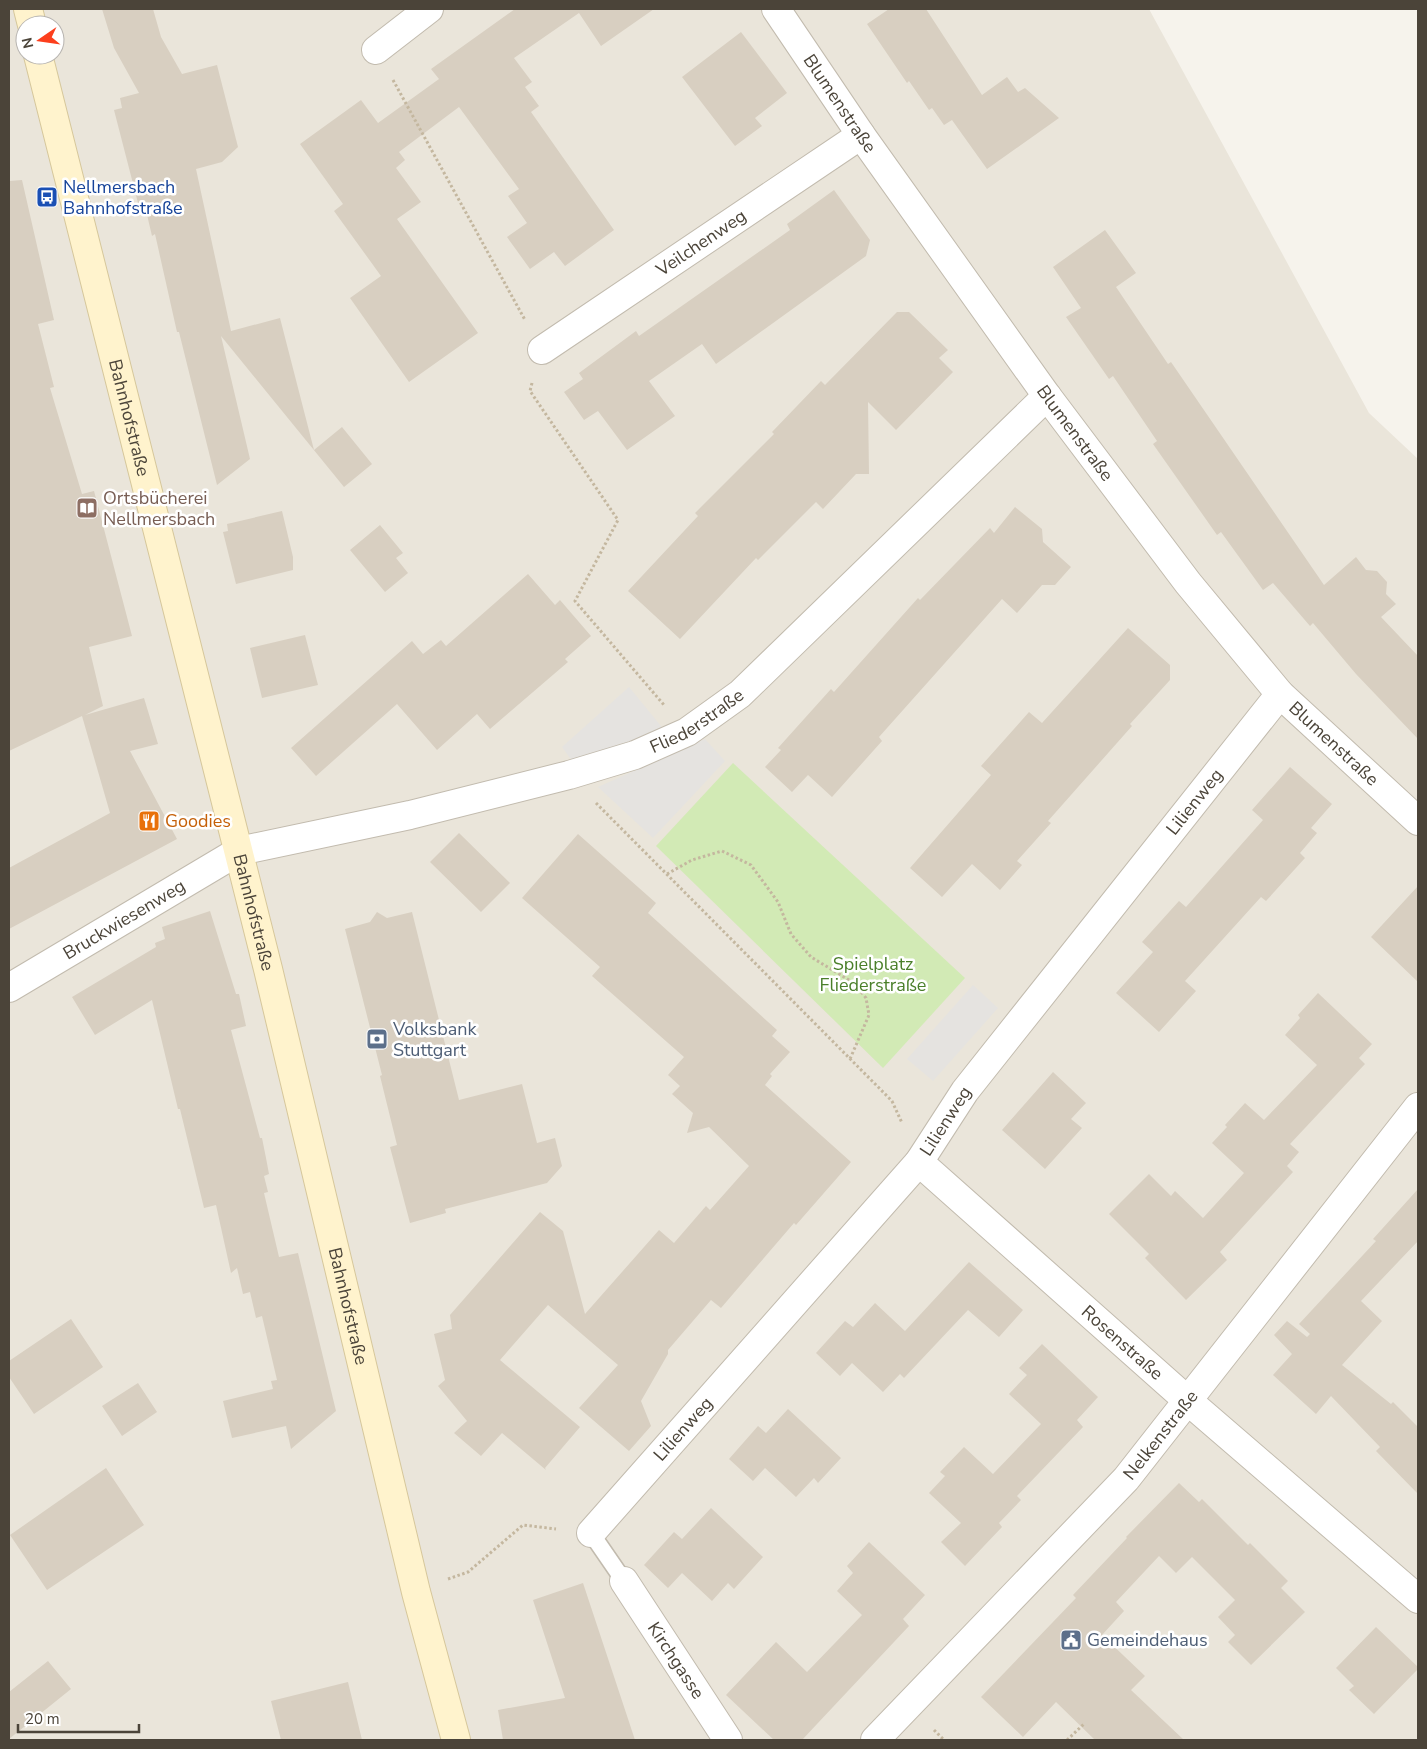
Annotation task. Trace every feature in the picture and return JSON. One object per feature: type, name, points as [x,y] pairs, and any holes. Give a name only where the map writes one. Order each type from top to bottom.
[{"type":"street","points":[[376,50],[429,9]]},
{"type":"street","name":"Blumenstraße","points":[[776,9],[861,135],[1047,396],[1188,583],[1280,694],[1418,821]]},
{"type":"street","name":"Bahnhofstraße","points":[[41,65],[239,851],[416,1592],[456,1740]]},
{"type":"street","name":"Veilchenweg","points":[[542,350],[861,135]]},
{"type":"street","name":"Fliederstraße","points":[[239,851],[410,815],[570,776],[635,755],[687,732],[740,694],[1047,396]]},
{"type":"street","name":"Lilienweg","points":[[592,1533],[920,1162],[965,1091],[1280,694]]},
{"type":"street","name":"Bruckwiesenweg","points":[[9,988],[239,851]]},
{"type":"street","name":"Nelkenstraße","points":[[875,1740],[1126,1479],[1418,1108]]},
{"type":"street","name":"Rosenstraße","points":[[920,1162],[1187,1400],[1418,1599]]},
{"type":"street","name":"Kirchgasse","points":[[624,1581],[728,1740]]},
{"type":"lane","points":[[592,1533],[624,1581]]},
{"type":"path","points":[[376,50],[542,350],[530,391],[618,520],[575,600],[687,732]]},
{"type":"path","points":[[570,776],[892,1101],[920,1162]]},
{"type":"path","points":[[667,874],[692,860],[722,851],[751,865],[778,902],[791,934],[811,957],[854,983],[866,998],[869,1015],[850,1059]]},
{"type":"path","points":[[416,1592],[468,1572],[523,1525],[592,1533]]},
{"type":"path","points":[[1067,1740],[1085,1723]]},
{"type":"shaded area","points":[[9,9],[1149,9],[1369,413],[1418,459],[1418,1740],[9,1740]]},
{"type":"shaded area","points":[[629,687],[665,731],[572,761],[562,747]]},
{"type":"shaded area","points":[[705,739],[725,761],[653,838],[598,787]]},
{"type":"shaded area","points":[[973,985],[998,1008],[933,1081],[907,1059]]},
{"type":"green space","name":"Spielplatz Fliederstraße","points":[[733,763],[965,978],[883,1068],[656,846]]},
{"type":"building","points":[[102,9],[153,9],[161,37],[182,74],[217,65],[238,147],[222,162],[196,169],[231,331],[280,318],[314,450],[342,427],[372,464],[344,487],[221,336],[250,459],[217,485],[179,332],[177,332],[155,234],[152,236],[144,202],[138,203],[114,110],[122,108],[120,98],[139,93],[114,48]]},
{"type":"building","points":[[515,9],[654,9],[601,46],[579,13],[514,58],[532,82],[525,87],[539,106],[531,112],[614,230],[565,266],[554,252],[530,269],[507,237],[527,223],[508,196],[519,189],[459,107],[399,152],[405,160],[396,168],[421,202],[397,219],[478,333],[409,382],[350,298],[381,276],[334,211],[343,204],[300,144],[361,100],[378,123],[439,79],[431,69]]},
{"type":"building","points":[[889,9],[926,9],[982,95],[1007,77],[1018,92],[1025,88],[1059,118],[987,169],[952,120],[944,125],[932,108],[929,110],[909,81],[907,83],[867,24]]},
{"type":"building","points":[[741,32],[787,93],[755,118],[762,126],[735,146],[682,77]]},
{"type":"building","points":[[22,180],[54,320],[38,324],[54,387],[50,388],[82,494],[94,491],[132,636],[89,647],[103,706],[85,715],[144,698],[158,744],[130,751],[177,839],[9,929],[9,868],[110,813],[82,716],[9,751],[9,181]]},
{"type":"building","points":[[834,190],[870,240],[866,256],[716,364],[702,344],[649,381],[675,416],[627,450],[598,411],[584,420],[564,392],[583,379],[579,373],[636,331],[639,336],[790,230],[787,224]]},
{"type":"building","points":[[1105,230],[1136,273],[1116,287],[1168,364],[1171,362],[1324,585],[1356,557],[1366,570],[1377,571],[1387,582],[1386,594],[1396,604],[1381,617],[1418,656],[1418,739],[1356,674],[1313,623],[1310,626],[1273,583],[1263,590],[1221,532],[1217,535],[1153,444],[1157,441],[1113,376],[1109,379],[1066,317],[1081,308],[1053,267]]},
{"type":"building","points":[[897,312],[909,312],[948,350],[939,358],[953,372],[896,430],[868,402],[869,474],[856,474],[823,509],[816,502],[758,560],[756,558],[680,639],[628,591],[698,516],[695,513],[774,434],[772,432],[821,381],[825,385]]},
{"type":"building","points":[[1015,507],[1042,529],[1043,542],[1071,567],[1055,585],[1042,585],[1017,613],[1002,599],[879,737],[882,741],[832,797],[808,775],[792,792],[765,767],[781,750],[778,748],[831,689],[834,692],[918,598],[920,600],[990,528],[994,533]]},
{"type":"building","points":[[282,511],[293,557],[293,570],[236,584],[223,532],[228,531],[227,524]]},
{"type":"building","points":[[380,525],[403,553],[396,558],[408,573],[385,592],[350,550]]},
{"type":"building","points":[[528,574],[555,605],[560,600],[591,636],[565,659],[568,662],[490,729],[477,714],[437,750],[397,704],[316,776],[291,748],[412,641],[423,654],[441,640],[446,646]]},
{"type":"building","points":[[1128,628],[1170,665],[1170,680],[1048,821],[1051,823],[1017,861],[1022,865],[1000,890],[972,864],[942,897],[910,868],[991,775],[981,766],[1029,712],[1042,723]]},
{"type":"building","points":[[305,635],[318,685],[262,698],[250,648]]},
{"type":"building","points":[[1290,767],[1332,804],[1311,828],[1317,833],[1300,853],[1305,858],[1266,901],[1261,897],[1185,981],[1196,991],[1159,1032],[1116,993],[1153,952],[1142,942],[1179,901],[1186,907],[1263,820],[1252,810]]},
{"type":"building","points":[[459,833],[510,883],[481,912],[430,862]]},
{"type":"building","points":[[578,834],[656,903],[648,913],[777,1030],[772,1036],[790,1052],[770,1074],[772,1076],[765,1085],[851,1162],[796,1225],[794,1223],[721,1308],[711,1300],[668,1350],[668,1354],[641,1401],[651,1426],[629,1451],[579,1408],[618,1365],[548,1305],[500,1360],[580,1427],[545,1468],[546,1470],[502,1433],[481,1456],[454,1433],[467,1421],[438,1386],[445,1380],[434,1334],[452,1329],[450,1315],[540,1212],[563,1231],[585,1314],[659,1230],[674,1243],[706,1206],[710,1210],[749,1166],[709,1127],[687,1133],[693,1113],[672,1094],[680,1086],[668,1075],[684,1057],[592,976],[600,967],[522,898]]},
{"type":"building","points":[[1418,886],[1418,982],[1371,937]]},
{"type":"building","points":[[210,911],[236,994],[239,994],[246,1026],[231,1030],[260,1138],[262,1138],[269,1174],[264,1176],[268,1192],[264,1193],[279,1257],[298,1253],[336,1411],[291,1449],[286,1426],[232,1438],[223,1401],[273,1389],[271,1381],[277,1380],[262,1316],[256,1318],[250,1292],[243,1294],[237,1268],[231,1273],[216,1205],[204,1208],[152,1000],[95,1035],[72,997],[156,947],[155,943],[165,939],[162,927]]},
{"type":"building","points":[[377,912],[387,918],[412,912],[459,1100],[522,1084],[537,1143],[555,1138],[562,1166],[547,1183],[445,1209],[446,1213],[410,1223],[390,1147],[397,1145],[380,1076],[382,1075],[345,929],[370,922]]},
{"type":"building","points":[[1318,993],[1372,1044],[1359,1058],[1365,1064],[1290,1144],[1299,1152],[1287,1166],[1293,1172],[1220,1252],[1227,1260],[1186,1300],[1145,1258],[1149,1254],[1109,1214],[1149,1174],[1171,1196],[1175,1191],[1203,1218],[1244,1173],[1212,1143],[1227,1127],[1225,1125],[1245,1103],[1264,1120],[1317,1065],[1285,1035],[1300,1018],[1298,1015]]},
{"type":"building","points":[[1053,1072],[1086,1103],[1071,1119],[1082,1128],[1045,1169],[1002,1130]]},
{"type":"building","points":[[1418,1189],[1418,1241],[1361,1301],[1382,1321],[1342,1365],[1391,1404],[1393,1402],[1418,1427],[1418,1494],[1376,1451],[1380,1447],[1331,1396],[1316,1414],[1273,1375],[1292,1354],[1274,1335],[1287,1321],[1307,1337],[1310,1334],[1299,1324],[1376,1241],[1373,1239]]},
{"type":"building","points":[[969,1262],[1023,1310],[999,1337],[968,1310],[904,1378],[900,1374],[883,1392],[852,1363],[840,1376],[816,1353],[845,1321],[853,1327],[875,1303],[905,1331]]},
{"type":"building","points":[[71,1319],[103,1367],[34,1414],[9,1377],[9,1361]]},
{"type":"building","points":[[1042,1344],[1098,1397],[1077,1420],[1083,1427],[1017,1496],[1021,1500],[999,1523],[1002,1527],[965,1566],[941,1542],[961,1523],[929,1493],[945,1476],[940,1472],[964,1447],[993,1474],[1041,1424],[1009,1394],[1027,1375],[1019,1368]]},
{"type":"building","points":[[138,1383],[157,1412],[122,1436],[102,1406]]},
{"type":"building","points":[[788,1409],[841,1458],[818,1483],[814,1478],[796,1497],[765,1468],[753,1481],[729,1459],[758,1426],[766,1433]]},
{"type":"building","points":[[106,1468],[144,1525],[47,1590],[10,1535]]},
{"type":"building","points":[[1179,1483],[1199,1502],[1202,1499],[1248,1545],[1250,1543],[1288,1581],[1281,1588],[1305,1612],[1251,1665],[1228,1642],[1235,1635],[1218,1617],[1235,1600],[1192,1557],[1176,1573],[1159,1556],[1116,1602],[1124,1611],[1102,1635],[1145,1676],[1131,1690],[1184,1740],[1095,1740],[1056,1702],[1023,1737],[981,1697],[1076,1598],[1073,1595]]},
{"type":"building","points":[[711,1508],[763,1557],[734,1589],[728,1583],[712,1601],[682,1573],[668,1588],[644,1565],[674,1532],[682,1539]]},
{"type":"building","points":[[869,1542],[925,1595],[903,1619],[909,1626],[802,1740],[774,1740],[726,1695],[776,1642],[807,1672],[862,1615],[837,1591],[853,1573],[847,1566]]},
{"type":"building","points":[[583,1583],[635,1740],[503,1740],[498,1710],[565,1698],[533,1600]]},
{"type":"building","points":[[1376,1627],[1418,1669],[1374,1714],[1349,1690],[1354,1686],[1336,1668]]},
{"type":"building","points":[[48,1661],[71,1689],[9,1739],[9,1692]]},
{"type":"building","points":[[348,1682],[362,1740],[281,1740],[271,1701]]},
{"type":"place","name":"Nellmersbach Bahnhofstraße","points":[[47,197]]},
{"type":"place","name":"Ortsbücherei Nellmersbach","points":[[87,508]]},
{"type":"place","name":"Goodies","points":[[149,821]]},
{"type":"place","name":"Volksbank Stuttgart","points":[[377,1039]]},
{"type":"place","name":"Gemeindehaus","points":[[1071,1640]]}]
